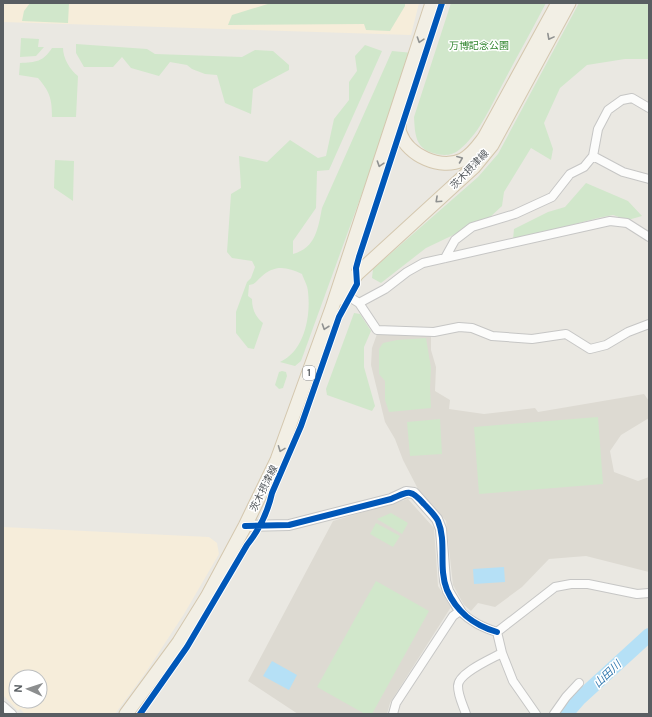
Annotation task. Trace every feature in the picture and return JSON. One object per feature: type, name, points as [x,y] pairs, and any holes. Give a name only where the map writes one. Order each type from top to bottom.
[{"type":"main road","name":"茨木摂津線","points":[[126,714],[179,642],[207,597],[245,526],[277,460],[332,308],[432,3]]},
{"type":"main road","name":"茨木摂津線","points":[[402,97],[400,133],[412,149],[427,161],[446,164],[462,160],[474,150],[484,138],[558,3]]},
{"type":"main road","name":"茨木摂津線","points":[[332,308],[357,274],[474,167],[492,145],[569,3]]},
{"type":"street","points":[[445,258],[455,240],[472,227],[515,214],[552,197],[570,174],[584,167],[593,156],[598,129],[608,110],[622,100],[632,98],[649,108]]},
{"type":"street","points":[[593,156],[623,172],[649,179]]},
{"type":"street","points":[[359,303],[385,289],[407,272],[423,263],[610,221],[627,223],[649,237]]},
{"type":"street","points":[[343,293],[359,303],[377,330],[434,332],[460,327],[472,328],[492,336],[532,339],[566,334],[590,349],[606,345],[628,332],[649,324]]},
{"type":"street","points":[[245,526],[289,525],[391,499],[406,492],[414,493],[437,519],[441,529],[445,581],[448,591],[460,611],[470,620],[480,627],[497,632]]},
{"type":"street","points":[[497,632],[554,587],[571,584],[588,584],[637,594],[649,593]]},
{"type":"street","points":[[393,714],[396,703],[453,616],[460,611]]},
{"type":"street","points":[[497,632],[502,653],[513,681],[536,714]]},
{"type":"street","points":[[466,714],[460,699],[458,685],[464,674],[502,653]]},
{"type":"street","points":[[554,714],[566,697],[579,683]]},
{"type":"street","points":[[3,706],[12,714]]},
{"type":"shaded area","points":[[3,3],[419,3],[411,35],[3,22]]},
{"type":"shaded area","points":[[377,334],[431,335],[431,350],[436,367],[435,391],[450,400],[449,409],[484,414],[535,408],[538,412],[644,394],[649,401],[649,418],[621,435],[610,451],[614,472],[638,481],[649,477],[649,572],[586,556],[549,559],[522,587],[495,607],[478,603],[471,611],[464,605],[453,585],[446,521],[418,489],[403,460],[395,439],[385,422],[371,365],[372,348]]},
{"type":"shaded area","points":[[408,499],[434,528],[438,586],[451,607],[390,703],[387,714],[298,714],[248,681],[333,521]]},
{"type":"shaded area","points":[[3,527],[209,537],[217,543],[219,554],[184,614],[146,672],[115,714],[25,714],[20,709],[48,709],[48,669],[8,669],[8,700],[3,695]]},
{"type":"green space","points":[[30,3],[69,3],[68,23],[22,21],[24,11]]},
{"type":"green space","points":[[271,3],[405,3],[405,6],[390,31],[366,30],[364,24],[228,25],[232,15]]},
{"type":"green space","name":"万博記念公園","points":[[451,3],[546,3],[477,130],[459,150],[443,155],[427,151],[419,144],[415,129],[414,117]]},
{"type":"green space","points":[[579,3],[649,3],[649,59],[625,59],[587,65],[560,88],[544,123],[553,149],[551,160],[531,148],[504,192],[502,206],[489,218],[426,248],[381,283],[372,278],[373,269],[478,177],[498,154]]},
{"type":"green space","points":[[21,38],[39,39],[38,47],[44,47],[36,56],[20,57]]},
{"type":"green space","points":[[76,44],[147,49],[155,54],[242,57],[255,50],[273,51],[289,65],[289,70],[253,89],[251,114],[225,103],[217,75],[205,74],[192,69],[187,65],[170,62],[159,76],[131,68],[122,57],[113,67],[84,67],[76,53]]},
{"type":"green space","points":[[365,45],[382,51],[329,170],[317,171],[316,208],[293,241],[293,254],[307,247],[315,236],[322,208],[392,51],[413,53],[301,361],[295,366],[280,362],[295,350],[300,342],[307,322],[309,302],[308,290],[302,274],[286,268],[276,268],[259,278],[255,283],[249,285],[248,296],[252,299],[253,309],[256,315],[263,323],[254,349],[248,348],[236,333],[236,312],[247,282],[251,278],[255,267],[252,261],[232,258],[227,252],[231,194],[241,188],[239,156],[267,162],[290,140],[318,158],[326,156],[334,119],[349,100],[349,82],[357,71],[355,56]]},
{"type":"green space","points":[[52,48],[63,48],[64,56],[68,64],[78,76],[76,117],[52,117],[50,96],[42,83],[38,78],[19,75],[20,63],[42,59]]},
{"type":"green space","points":[[55,160],[74,161],[73,201],[54,188]]},
{"type":"green space","points":[[586,183],[628,201],[642,216],[628,220],[613,215],[513,240],[514,229],[548,212],[565,207]]},
{"type":"green space","points":[[354,313],[360,314],[371,331],[364,347],[364,367],[375,406],[372,411],[327,395],[326,389]]},
{"type":"green space","points":[[426,338],[431,368],[431,408],[389,412],[385,400],[385,381],[379,374],[379,349],[383,343],[397,340]]},
{"type":"green space","points":[[279,372],[286,372],[287,376],[283,388],[279,389],[275,385]]},
{"type":"green space","points":[[598,417],[603,484],[479,494],[474,427]]},
{"type":"green space","points":[[440,419],[442,454],[410,456],[407,422]]},
{"type":"green space","points":[[391,513],[408,523],[402,534],[377,519]]},
{"type":"green space","points":[[376,523],[400,536],[393,547],[370,534]]},
{"type":"green space","points":[[376,581],[429,611],[372,714],[365,714],[317,687]]},
{"type":"water","points":[[504,567],[505,582],[474,584],[473,569]]},
{"type":"water","points":[[272,661],[297,675],[289,690],[263,676]]},
{"type":"waterway","name":"山田川","points":[[566,714],[580,698],[649,635]]},
{"type":"cycle path","points":[[140,714],[187,647],[259,527],[265,513],[301,426],[339,317],[357,284],[356,268],[359,257],[442,3]]},
{"type":"cycle path","points":[[245,526],[289,525],[391,499],[402,494],[413,494],[430,510],[438,521],[441,529],[444,582],[451,598],[461,612],[467,617],[481,626],[497,632]]}]
